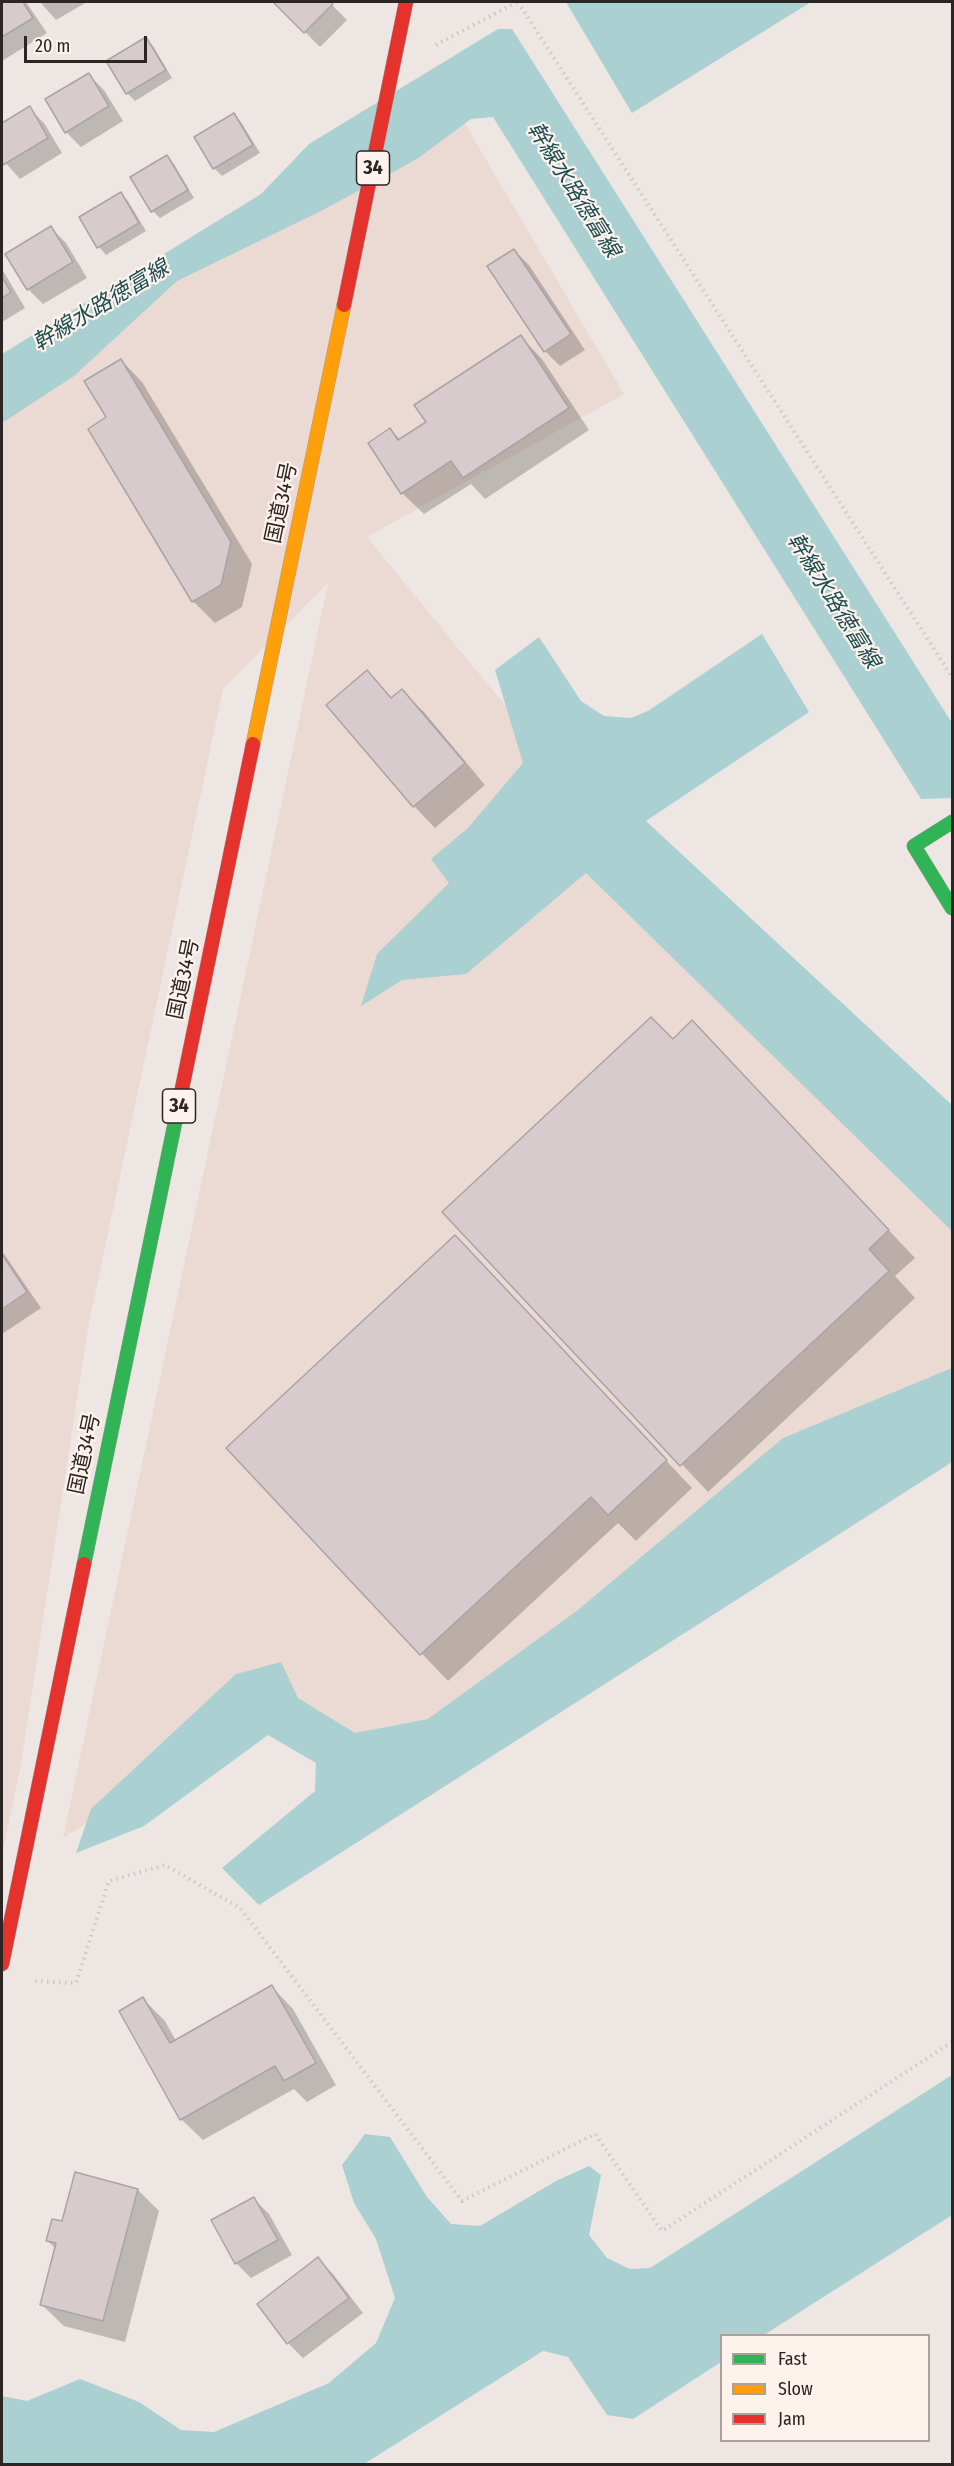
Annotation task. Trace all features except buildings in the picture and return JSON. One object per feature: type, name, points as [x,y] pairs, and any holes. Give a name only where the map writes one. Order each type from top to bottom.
[{"type":"main road","name":"国道34号","points":[[2,1964],[406,2]]},
{"type":"main road","points":[[950,824],[914,846],[952,908]]},
{"type":"path","points":[[434,46],[518,2],[952,677]]},
{"type":"path","points":[[33,1981],[76,1983],[109,1881],[165,1865],[240,1908],[462,2201],[595,2134],[662,2231],[952,2042]]},
{"type":"shaded area","points":[[458,112],[624,394],[367,537],[585,803],[952,1127],[952,1462],[414,1806],[268,1706],[63,1838],[328,583],[223,689],[88,1328],[21,1764],[2,1856],[2,386]]},
{"type":"water","points":[[566,2],[811,2],[632,113]]},
{"type":"water","name":"幹線水路徳富線","points":[[498,29],[512,29],[952,723],[952,798],[921,799],[493,117],[471,119],[417,159],[321,211],[177,281],[74,376],[2,423],[2,354],[261,194],[309,144]]},
{"type":"water","points":[[762,634],[809,712],[646,821],[952,1105],[952,1231],[586,873],[466,974],[402,980],[361,1006],[377,954],[449,883],[431,859],[468,828],[523,763],[495,670],[539,637],[581,701],[604,716],[631,718],[648,711]]},
{"type":"water","points":[[952,1368],[952,1462],[259,1905],[222,1868],[315,1791],[316,1763],[268,1735],[144,1826],[76,1853],[91,1809],[236,1674],[281,1662],[298,1698],[355,1733],[428,1719],[578,1610],[783,1438]]},
{"type":"water","points":[[952,2075],[952,2215],[766,2334],[720,2334],[720,2363],[633,2419],[607,2415],[568,2357],[543,2351],[364,2464],[2,2464],[2,2396],[27,2401],[80,2379],[139,2402],[181,2430],[214,2432],[329,2383],[376,2343],[395,2298],[376,2239],[354,2203],[342,2165],[365,2134],[390,2137],[427,2197],[451,2224],[480,2226],[556,2181],[589,2166],[601,2175],[589,2235],[607,2258],[630,2269],[650,2268]]},
{"type":"traffic: fast","points":[[952,822],[914,846],[952,908]]},
{"type":"traffic: fast","points":[[84,1564],[179,1103]]},
{"type":"traffic: slow","points":[[253,744],[344,305]]},
{"type":"traffic: jam","points":[[344,305],[406,2]]},
{"type":"traffic: jam","points":[[179,1103],[253,744]]},
{"type":"traffic: jam","points":[[2,1964],[84,1564]]}]
